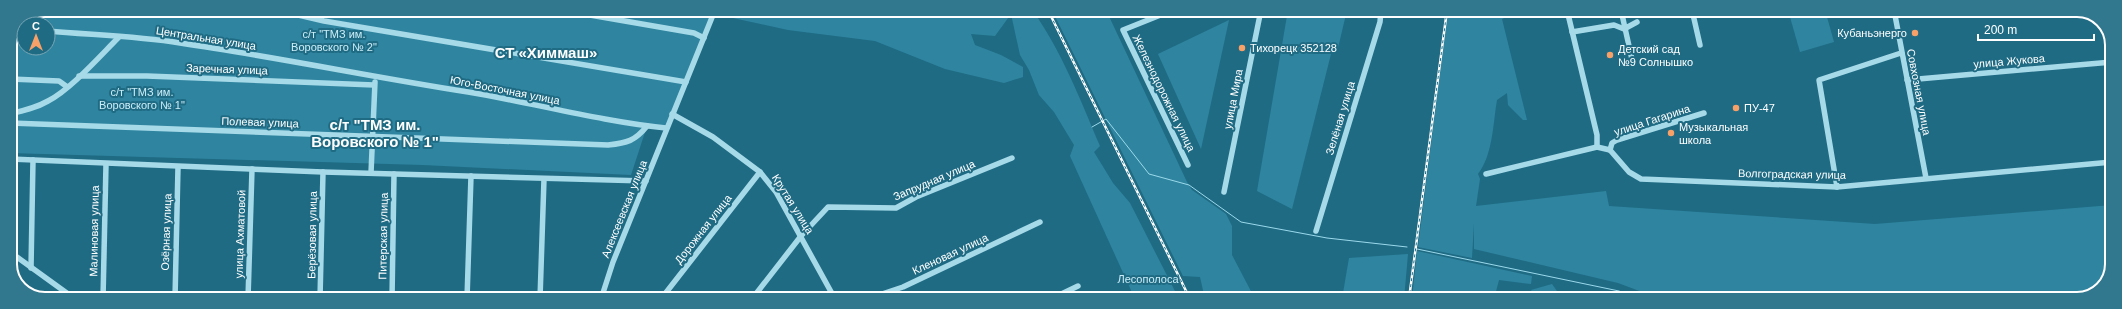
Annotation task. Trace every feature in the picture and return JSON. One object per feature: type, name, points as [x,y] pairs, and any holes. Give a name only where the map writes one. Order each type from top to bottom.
[{"type":"street","points":[[307,17],[686,82]]},
{"type":"street","points":[[601,17],[694,33],[704,38]]},
{"type":"street","name":"Алексеевская улица","points":[[603,292],[613,262],[666,128],[712,17]]},
{"type":"street","name":"Железнодорожная улица","points":[[1156,17],[1123,30],[1188,165]]},
{"type":"street","name":"улица Мира","points":[[1224,192],[1260,17]]},
{"type":"street","name":"Зелёная улица","points":[[1316,231],[1381,17]]},
{"type":"street","points":[[1569,17],[1597,136],[1597,147]]},
{"type":"street","points":[[1622,17],[1633,64]]},
{"type":"street","points":[[1694,17],[1700,45]]},
{"type":"street","name":"Совхозная улица","points":[[1895,17],[1926,178]]},
{"type":"street","points":[[1624,29],[1637,22]]},
{"type":"street","points":[[1572,32],[1614,25],[1624,29]]},
{"type":"street","name":"Центральная улица","points":[[56,32],[179,43],[360,74]]},
{"type":"street","points":[[17,112],[31,109],[49,100],[79,76],[119,37]]},
{"type":"street","points":[[1837,187],[1819,80],[1901,53]]},
{"type":"street","name":"улица Жукова","points":[[1907,80],[2105,63]]},
{"type":"street","name":"Юго-Восточная улица","points":[[360,74],[647,126],[666,128]]},
{"type":"street","name":"Заречная улица","points":[[79,76],[147,76],[374,85]]},
{"type":"street","points":[[372,173],[374,85],[376,77]]},
{"type":"street","points":[[17,79],[58,81],[66,86]]},
{"type":"street","name":"улица Гагарина","points":[[1610,150],[1612,143],[1617,140],[1704,113]]},
{"type":"street","name":"Крутая улица","points":[[672,114],[713,137],[760,172],[776,192],[802,236],[831,292]]},
{"type":"street","name":"Полевая улица","points":[[17,124],[608,144],[625,143],[639,136],[647,126]]},
{"type":"street","points":[[1486,174],[1597,147],[1610,150]]},
{"type":"street","name":"Волгоградская улица","points":[[1610,150],[1629,172],[1641,179],[1837,187],[2105,163]]},
{"type":"street","name":"Запрудная улица","points":[[758,292],[802,236],[828,208],[896,208],[916,197],[1012,158]]},
{"type":"street","points":[[17,159],[178,167],[646,181]]},
{"type":"street","points":[[31,268],[33,160]]},
{"type":"street","name":"Малиновая улица","points":[[103,292],[106,164]]},
{"type":"street","name":"Озёрная улица","points":[[175,292],[178,167]]},
{"type":"street","name":"улица Ахматовой","points":[[248,292],[252,169]]},
{"type":"street","name":"Берёзовая улица","points":[[320,292],[323,172]]},
{"type":"street","name":"Дорожная улица","points":[[666,292],[760,172]]},
{"type":"street","name":"Питерская улица","points":[[392,292],[394,174]]},
{"type":"street","points":[[467,292],[471,176]]},
{"type":"street","points":[[540,292],[544,179]]},
{"type":"street","name":"Кленовая улица","points":[[888,292],[903,287],[1040,222]]},
{"type":"street","points":[[17,257],[65,292]]},
{"type":"street","points":[[1066,292],[1078,286]]},
{"type":"green space","name":"с/т \"ТМЗ им. Воровского № 2\"","points":[[56,17],[712,17],[666,128],[647,126],[631,175],[423,165],[17,153],[17,56],[56,56]]},
{"type":"green space","points":[[1009,17],[995,36],[971,34],[975,45],[1001,55],[1023,67],[1023,77],[1004,83],[945,69],[875,41],[788,30],[733,18]]},
{"type":"green space","name":"Лесополоса","points":[[1012,17],[1037,17],[1062,59],[1078,93],[1100,146],[1094,152],[1113,183],[1130,203],[1175,292],[1132,292],[1070,156],[1074,145],[1054,112],[1039,95],[1029,70],[1020,55]]},
{"type":"green space","points":[[1055,17],[1109,17],[1187,182],[1192,190],[1226,214],[1232,226],[1232,255],[1251,292],[1203,292],[1200,277],[1183,276]]},
{"type":"green space","points":[[1287,17],[1345,17],[1338,48],[1332,50],[1292,209],[1257,191]]},
{"type":"green space","points":[[1447,17],[1507,17],[1502,19],[1527,120],[1523,120],[1508,105],[1507,93],[1497,100],[1490,148],[1487,158],[1478,174],[1480,179],[1476,206],[1606,191],[1609,206],[1875,224],[2105,206],[2104,273],[2096,285],[2088,290],[2078,292],[1642,292],[1618,283],[1474,249],[1474,223],[1472,258],[1418,247]]},
{"type":"green space","points":[[1790,17],[1827,17],[1834,42],[1800,52]]},
{"type":"green space","points":[[1229,20],[1201,149],[1158,54]]},
{"type":"green space","points":[[1417,251],[1532,276],[1531,284],[1499,280],[1496,292],[1413,292]]},
{"type":"green space","points":[[1408,254],[1405,292],[1343,292],[1349,258]]},
{"type":"green space","points":[[1552,284],[1558,292],[1532,292],[1531,290]]},
{"type":"waterway","points":[[1092,127],[1106,119],[1149,174],[1189,185],[1241,222],[1327,238],[1407,247]]},
{"type":"waterway","points":[[1417,249],[1622,292]]},
{"type":"railway","points":[[1051,17],[1187,292]]},
{"type":"railway","points":[[1410,292],[1446,17]]},
{"type":"place","name":"Кубаньэнерго","points":[[1915,33]]},
{"type":"place","name":"Тихорецк 352128","points":[[1242,48]]},
{"type":"place","name":"Детский сад №9 Солнышко","points":[[1610,55]]},
{"type":"place","name":"ПУ-47","points":[[1736,108]]},
{"type":"place","name":"Музыкальная школа","points":[[1671,133]]},
{"type":"district","name":"СТ «Химмаш»","points":[[546,53]]},
{"type":"district","name":"с/т \"ТМЗ им. Воровского № 1\"","points":[[375,134]]}]
